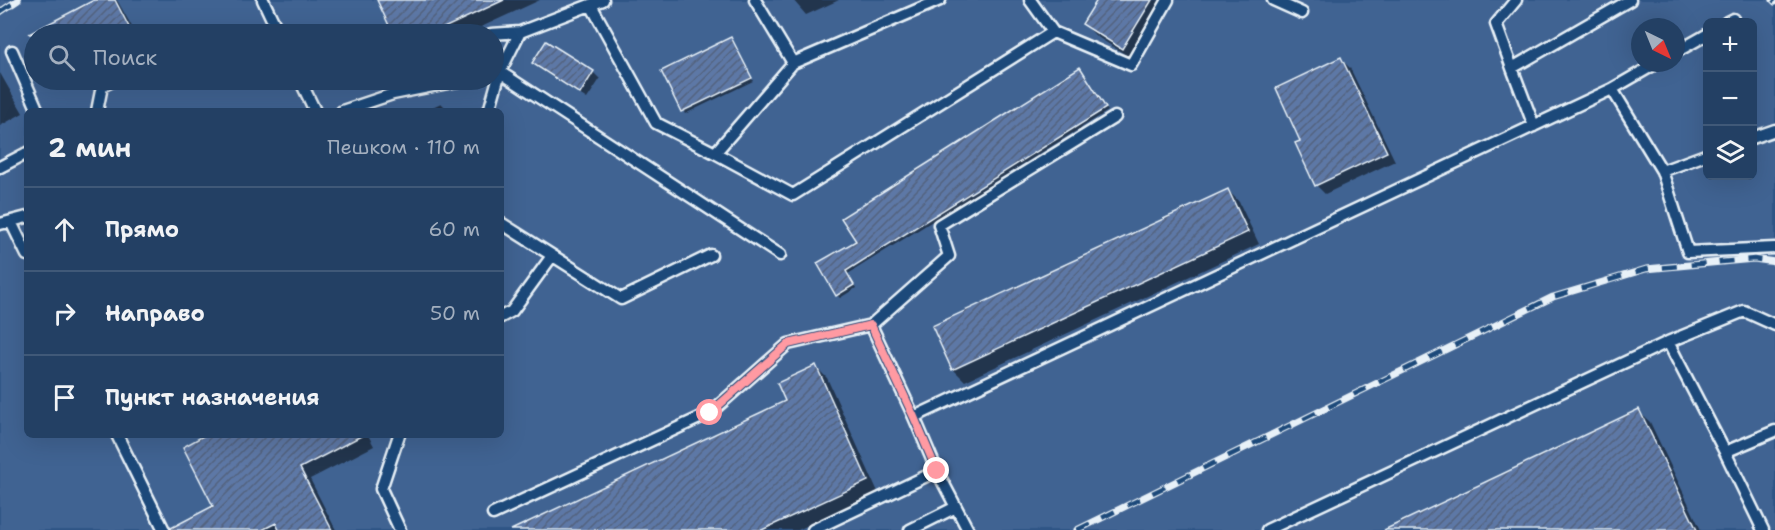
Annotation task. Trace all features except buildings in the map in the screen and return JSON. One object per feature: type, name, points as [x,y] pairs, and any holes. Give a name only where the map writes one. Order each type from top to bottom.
[{"type":"lane","points":[[263,0],[274,24]]},
{"type":"lane","points":[[504,33],[520,32],[603,0]]},
{"type":"lane","points":[[755,0],[793,63]]},
{"type":"lane","points":[[715,153],[793,63],[940,0]]},
{"type":"lane","points":[[1030,0],[1053,32],[1131,65],[1168,0]]},
{"type":"lane","points":[[1273,0],[1302,13]]},
{"type":"lane","points":[[1516,0],[1496,24],[1534,126]]},
{"type":"lane","points":[[1512,68],[1630,0]]},
{"type":"lane","points":[[591,4],[656,123],[793,195],[1053,32]]},
{"type":"lane","points":[[504,60],[520,32]]},
{"type":"lane","points":[[1685,47],[1703,36]]},
{"type":"lane","points":[[12,51],[24,79]]},
{"type":"lane","points":[[914,417],[1534,126],[1612,89],[1641,72]]},
{"type":"lane","points":[[504,77],[780,255]]},
{"type":"lane","points":[[1612,89],[1662,171],[1688,252],[1775,248]]},
{"type":"lane","points":[[29,90],[37,108]]},
{"type":"lane","points":[[98,108],[101,90]]},
{"type":"lane","points":[[305,90],[314,108]]},
{"type":"lane","points":[[351,108],[413,90]]},
{"type":"lane","points":[[490,108],[493,90]]},
{"type":"lane","points":[[493,514],[710,413],[788,344],[871,325],[949,256],[939,225],[1115,117]]},
{"type":"lane","points":[[1757,136],[1775,130]]},
{"type":"lane","points":[[0,167],[24,155]]},
{"type":"lane","points":[[1662,171],[1703,156]]},
{"type":"lane","points":[[24,218],[5,223],[24,251]]},
{"type":"lane","points":[[504,225],[621,299],[711,255]]},
{"type":"lane","points":[[504,315],[512,311],[552,256]]},
{"type":"lane","points":[[1267,530],[1668,342],[1744,311],[1775,325]]},
{"type":"lane","points":[[871,325],[937,471],[968,530]]},
{"type":"lane","points":[[1668,342],[1763,530]]},
{"type":"lane","points":[[1725,452],[1775,431]]},
{"type":"lane","points":[[118,438],[164,530]]},
{"type":"lane","points":[[398,438],[381,489],[400,530]]},
{"type":"lane","points":[[813,530],[937,471]]},
{"type":"lane","points":[[910,530],[956,507]]},
{"type":"shaded area","points":[[0,0],[1775,0],[1775,530],[0,530]]},
{"type":"railway","points":[[0,12],[18,0]]},
{"type":"railway","points":[[1077,530],[1553,297],[1646,269],[1754,259],[1775,262]]},
{"type":"route","points":[[710,413],[788,344],[871,325],[937,471]]}]
